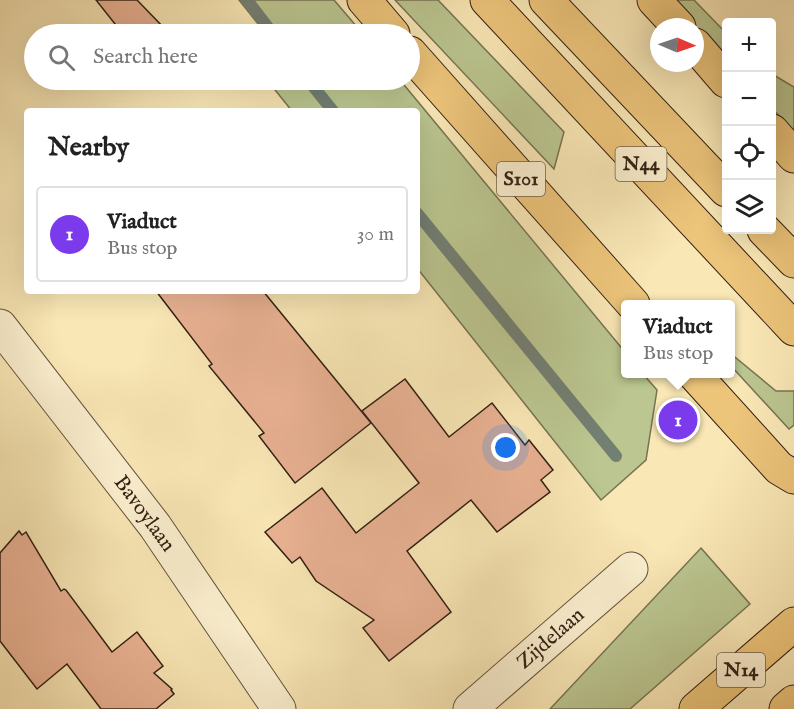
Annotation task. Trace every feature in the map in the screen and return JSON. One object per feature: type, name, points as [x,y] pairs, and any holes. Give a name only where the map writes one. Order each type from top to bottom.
[{"type":"main road","points":[[364,0],[384,24]]},
{"type":"main road","name":"N44","points":[[487,0],[794,329]]},
{"type":"main road","name":"N44","points":[[546,0],[722,186]]},
{"type":"main road","points":[[654,0],[670,18]]},
{"type":"main road","points":[[704,55],[722,76]]},
{"type":"main road","name":"S101","points":[[420,64],[629,300]]},
{"type":"main road","points":[[776,136],[794,156]]},
{"type":"main road","points":[[768,234],[794,261]]},
{"type":"main road","points":[[698,378],[787,472]]},
{"type":"main road","name":"N14","points":[[696,709],[790,627]]},
{"type":"main road","name":"N14","points":[[786,709],[794,702]]},
{"type":"street","name":"Bavoylaan","points":[[0,326],[155,526],[279,709]]},
{"type":"street","name":"Zijdelaan","points":[[470,709],[631,569]]},
{"type":"green space","points":[[239,0],[334,0],[354,24],[258,24]]},
{"type":"green space","points":[[395,0],[438,0],[564,132],[554,169],[420,24]]},
{"type":"green space","points":[[670,0],[694,0],[722,29],[722,56],[704,36],[704,18],[687,18]]},
{"type":"green space","points":[[776,76],[794,87],[794,132],[776,112]]},
{"type":"green space","points":[[275,90],[408,90],[621,347],[621,378],[646,378],[657,390],[646,460],[601,500],[420,272],[420,108],[290,108]]},
{"type":"green space","points":[[735,357],[776,391],[794,391],[794,425],[789,429],[735,370]]},
{"type":"green space","points":[[701,548],[750,604],[630,709],[550,709]]},
{"type":"building","points":[[96,0],[137,0],[160,24],[115,24]]},
{"type":"building","points":[[158,294],[265,294],[371,423],[295,483],[259,436],[264,433],[209,366],[212,364]]},
{"type":"building","points":[[405,379],[449,437],[492,403],[525,445],[529,440],[553,470],[541,480],[550,492],[497,532],[471,500],[407,551],[451,612],[389,661],[363,628],[374,620],[316,581],[300,557],[292,563],[265,532],[322,488],[356,533],[419,483],[362,411]]},
{"type":"building","points":[[19,531],[22,535],[26,532],[61,591],[66,590],[112,652],[137,632],[163,666],[154,673],[172,689],[174,694],[156,709],[101,709],[67,664],[37,689],[0,641],[0,553]]},
{"type":"waterway","points":[[247,0],[265,24]]},
{"type":"waterway","points":[[316,90],[331,108]]},
{"type":"waterway","points":[[420,217],[616,456]]},
{"type":"place","name":"Viaduct","points":[[678,420]]}]
